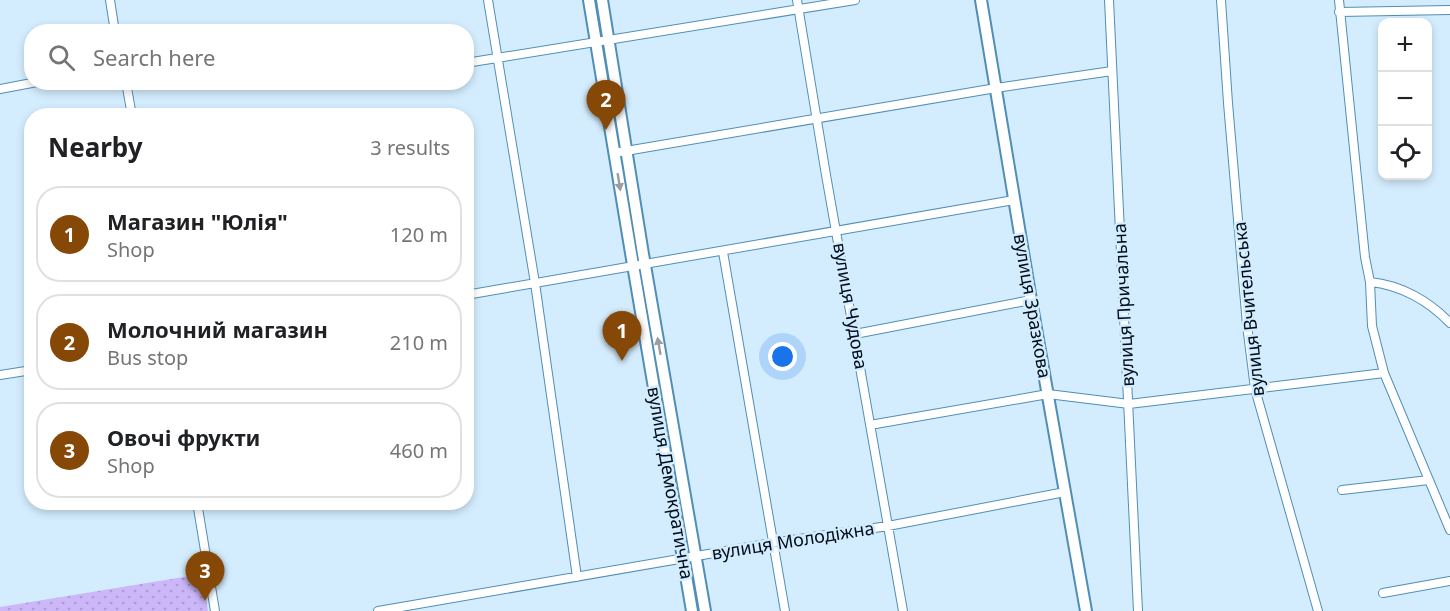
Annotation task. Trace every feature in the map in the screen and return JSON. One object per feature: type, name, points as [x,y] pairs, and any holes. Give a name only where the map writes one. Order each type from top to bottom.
[{"type":"street","points":[[110,0],[114,24]]},
{"type":"street","points":[[488,0],[535,284],[577,577]]},
{"type":"street","name":"вулиця Демократична","points":[[589,0],[693,611]]},
{"type":"street","name":"вулиця Демократична","points":[[602,0],[645,266],[705,611]]},
{"type":"street","name":"вулиця Чудова","points":[[797,0],[903,611]]},
{"type":"street","points":[[474,62],[855,0]]},
{"type":"street","name":"вулиця Зразкова","points":[[981,0],[1086,611]]},
{"type":"street","name":"вулиця Причальна","points":[[1109,0],[1138,611]]},
{"type":"street","name":"вулиця Вчительська","points":[[1221,0],[1247,325],[1255,389],[1317,611]]},
{"type":"street","points":[[1339,0],[1365,257],[1370,282],[1372,326],[1384,373],[1450,530]]},
{"type":"street","points":[[1339,12],[1450,10]]},
{"type":"street","points":[[614,153],[996,88],[1112,71]]},
{"type":"street","points":[[0,89],[24,84]]},
{"type":"street","points":[[127,90],[131,108]]},
{"type":"street","points":[[474,294],[645,266],[1014,200]]},
{"type":"street","points":[[723,252],[784,611]]},
{"type":"street","points":[[1370,282],[1384,283],[1400,289],[1438,310],[1450,323]]},
{"type":"street","points":[[855,334],[1031,300]]},
{"type":"street","points":[[1438,310],[1450,310]]},
{"type":"street","points":[[0,375],[24,371]]},
{"type":"street","points":[[870,425],[1048,394],[1129,404],[1384,373]]},
{"type":"street","points":[[1342,490],[1429,480]]},
{"type":"street","name":"вулиця Молодіжна","points":[[378,611],[772,543],[888,526],[1065,492]]},
{"type":"street","points":[[199,510],[215,611]]},
{"type":"street","points":[[1383,593],[1450,581]]},
{"type":"shaded area","points":[[202,574],[208,611],[0,611],[0,607]]},
{"type":"place","name":"Молочний магазин","points":[[606,130]]},
{"type":"place","name":"Магазин \"Юлія\"","points":[[622,361]]},
{"type":"place","name":"Овочі фрукти","points":[[205,601]]}]
